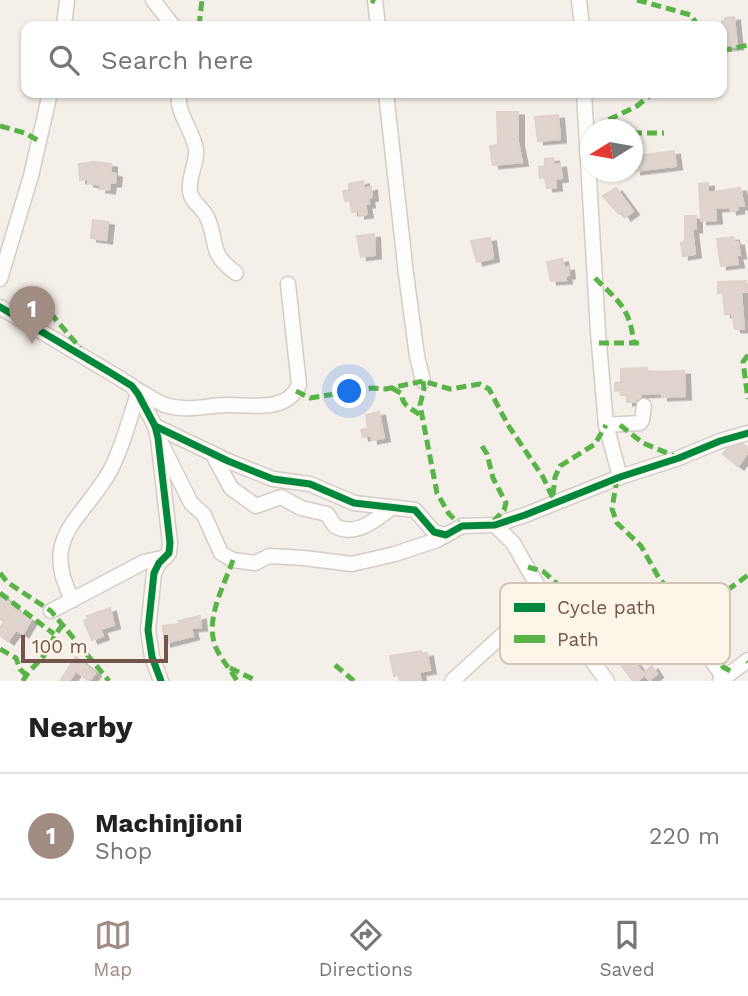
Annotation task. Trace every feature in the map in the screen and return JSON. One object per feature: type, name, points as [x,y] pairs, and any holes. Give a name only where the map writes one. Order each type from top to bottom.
[{"type":"street","points":[[65,21],[67,0]]},
{"type":"street","points":[[153,0],[169,21]]},
{"type":"street","points":[[375,0],[377,21]]},
{"type":"street","points":[[579,0],[581,21]]},
{"type":"street","points":[[0,279],[31,176],[49,98]]},
{"type":"street","points":[[178,98],[177,105],[188,124],[197,153],[189,183],[192,200],[202,208],[209,221],[216,251],[236,273]]},
{"type":"street","points":[[387,98],[406,274],[423,381]]},
{"type":"street","points":[[584,98],[597,332],[606,425],[620,477]]},
{"type":"street","points":[[0,307],[135,390],[166,405],[188,410],[230,405],[259,406],[285,400],[297,391],[299,385],[288,284]]},
{"type":"street","points":[[135,390],[191,503],[204,515],[221,553],[233,560],[255,563],[269,556],[352,564],[411,549],[462,526],[495,525],[556,505],[620,477],[748,433]]},
{"type":"street","points":[[73,600],[62,574],[62,547],[80,510],[110,471],[135,390]]},
{"type":"street","points":[[606,425],[640,423],[643,406]]},
{"type":"street","points":[[157,432],[283,482],[310,484],[354,503],[415,510],[434,532],[446,535]]},
{"type":"street","points":[[157,432],[170,543],[169,553],[154,573],[148,630],[152,657],[161,681]]},
{"type":"street","points":[[212,453],[231,488],[256,506],[285,498],[301,508],[327,514],[335,526],[348,530],[367,526],[390,509]]},
{"type":"street","points":[[495,525],[521,554],[536,583]]},
{"type":"street","points":[[51,611],[144,562],[166,557]]},
{"type":"street","points":[[457,678],[500,638]]},
{"type":"street","points":[[712,664],[722,680],[748,660]]},
{"type":"street","points":[[594,664],[607,681]]},
{"type":"building","points":[[734,17],[737,46],[727,47],[725,18]]},
{"type":"building","points":[[497,112],[518,112],[518,142],[522,162],[493,165],[490,146],[498,145]]},
{"type":"building","points":[[558,115],[560,139],[538,141],[535,117]]},
{"type":"building","points":[[674,151],[676,166],[643,170],[643,155]]},
{"type":"building","points":[[553,158],[554,165],[560,164],[562,178],[555,179],[556,187],[547,188],[545,177],[540,178],[539,167],[545,166],[545,159]]},
{"type":"building","points":[[79,164],[111,164],[111,173],[116,174],[115,183],[110,183],[109,190],[100,189],[101,185],[88,183],[89,179],[80,180]]},
{"type":"building","points":[[363,181],[364,189],[371,187],[372,197],[368,198],[369,204],[365,204],[367,214],[359,215],[359,211],[352,212],[350,200],[345,201],[343,191],[349,190],[349,184]]},
{"type":"building","points":[[708,183],[708,193],[740,188],[744,206],[738,206],[738,210],[731,211],[730,207],[715,208],[716,220],[701,221],[699,184]]},
{"type":"building","points":[[616,188],[633,211],[625,217],[603,196]]},
{"type":"building","points":[[685,216],[696,216],[696,229],[692,229],[695,254],[683,256],[681,243],[685,242]]},
{"type":"building","points":[[93,220],[108,222],[106,240],[91,238]]},
{"type":"building","points":[[374,234],[375,255],[361,257],[357,236]]},
{"type":"building","points":[[733,237],[734,242],[738,242],[738,264],[721,266],[717,239]]},
{"type":"building","points":[[490,238],[493,258],[477,262],[471,241]]},
{"type":"building","points":[[562,259],[564,268],[568,267],[569,275],[565,276],[566,280],[551,281],[547,262]]},
{"type":"building","points":[[746,281],[747,292],[741,292],[744,329],[735,329],[732,314],[725,314],[723,292],[718,293],[718,282]]},
{"type":"building","points":[[647,368],[647,372],[684,371],[685,396],[641,394],[636,402],[627,402],[627,395],[621,395],[620,390],[615,391],[615,383],[621,382],[621,369]]},
{"type":"building","points":[[379,412],[384,438],[372,440],[371,435],[363,437],[361,430],[368,428],[366,415]]},
{"type":"building","points":[[743,444],[748,448],[748,452],[738,466],[723,454],[727,449]]},
{"type":"building","points":[[0,594],[13,608],[31,620],[23,634],[16,630],[8,641],[0,635],[4,622],[0,618]]},
{"type":"building","points":[[110,608],[114,625],[100,629],[103,636],[92,640],[84,621],[88,619],[87,616]]},
{"type":"building","points":[[200,616],[201,627],[191,628],[193,636],[165,643],[163,626],[180,624],[179,621]]},
{"type":"building","points":[[421,651],[422,654],[427,653],[430,670],[419,672],[421,681],[400,681],[399,675],[394,676],[390,656]]},
{"type":"building","points":[[76,657],[95,673],[89,681],[76,671],[69,681],[60,681]]},
{"type":"building","points":[[636,664],[643,673],[652,666],[657,674],[649,680],[645,675],[633,681],[621,665]]},
{"type":"marked path","points":[[200,21],[202,0]]},
{"type":"marked path","points":[[371,0],[375,2]]},
{"type":"marked path","points":[[637,0],[691,15],[695,21]]},
{"type":"marked path","points":[[727,50],[748,45]]},
{"type":"marked path","points":[[610,119],[647,98]]},
{"type":"marked path","points":[[0,126],[25,133],[39,141]]},
{"type":"marked path","points":[[643,133],[664,133]]},
{"type":"marked path","points":[[595,278],[622,306],[634,343]]},
{"type":"marked path","points":[[31,290],[80,348]]},
{"type":"marked path","points":[[599,343],[642,343]]},
{"type":"marked path","points":[[748,355],[743,362],[748,399]]},
{"type":"marked path","points":[[423,381],[420,405],[437,493],[449,514],[462,526]]},
{"type":"marked path","points":[[296,391],[310,398],[372,388],[386,389],[423,381],[450,389],[480,384],[489,389],[508,425],[543,477],[556,505]]},
{"type":"marked path","points":[[392,388],[402,394],[406,405],[423,418]]},
{"type":"marked path","points":[[553,495],[555,477],[560,466],[595,444],[606,425]]},
{"type":"marked path","points":[[620,425],[643,443],[679,458]]},
{"type":"marked path","points":[[482,446],[487,454],[493,478],[506,503],[504,510],[492,523]]},
{"type":"marked path","points":[[617,478],[612,509],[617,523],[641,546],[663,583]]},
{"type":"marked path","points":[[233,560],[217,603],[212,626],[216,648],[237,681]]},
{"type":"marked path","points":[[528,567],[544,572],[556,583]]},
{"type":"marked path","points":[[0,573],[7,582],[51,611],[109,681]]},
{"type":"marked path","points":[[730,588],[748,575]]},
{"type":"marked path","points":[[0,593],[54,634]]},
{"type":"marked path","points":[[23,681],[45,654],[63,625]]},
{"type":"marked path","points":[[0,649],[16,658],[20,669],[26,675]]},
{"type":"marked path","points":[[722,664],[732,672]]},
{"type":"marked path","points":[[335,665],[354,681]]},
{"type":"marked path","points":[[230,668],[257,681]]},
{"type":"cycle path","points":[[0,307],[132,386],[155,426],[170,543],[169,553],[154,573],[148,630],[152,657],[161,681]]},
{"type":"cycle path","points":[[155,426],[273,479],[310,484],[354,503],[415,510],[434,532],[446,535],[462,526],[495,525],[525,515],[620,477],[748,433]]},
{"type":"place","name":"Machinjioni","points":[[32,344]]}]
